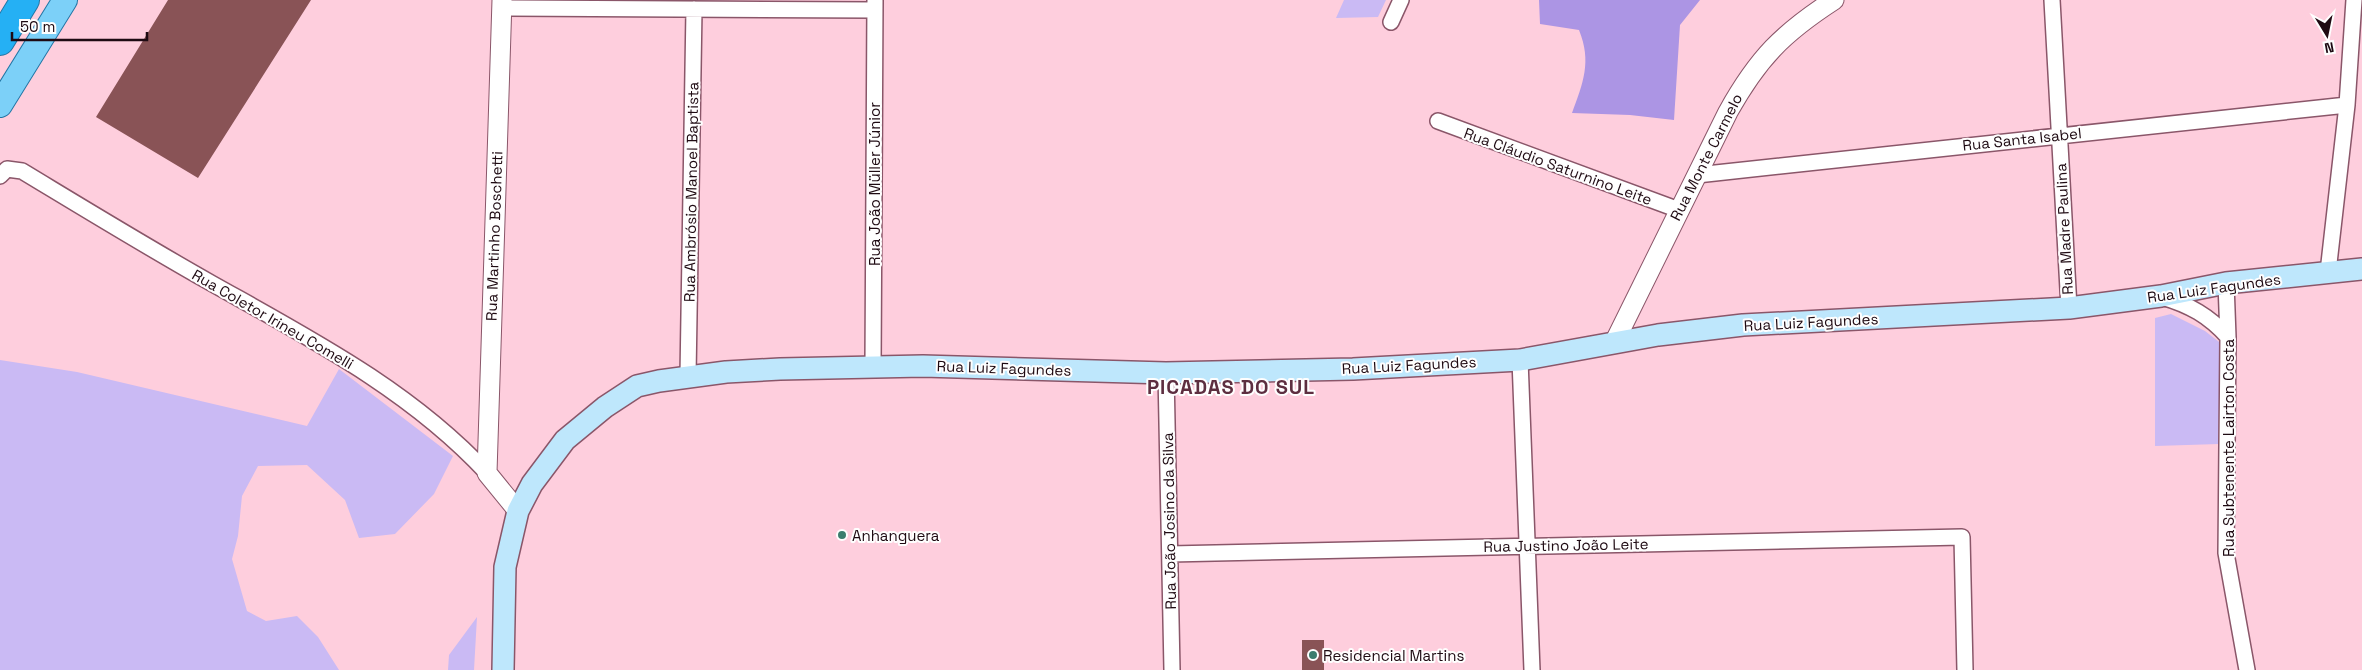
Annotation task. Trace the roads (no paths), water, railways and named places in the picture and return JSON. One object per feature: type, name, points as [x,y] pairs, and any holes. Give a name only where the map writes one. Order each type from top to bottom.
[{"type":"highway","points":[[0,41],[26,0]]},
{"type":"main road","points":[[0,105],[65,0]]},
{"type":"main road","name":"Rua Luiz Fagundes","points":[[503,670],[505,567],[518,512],[532,484],[565,440],[605,407],[637,386],[688,376],[780,369],[923,366],[1166,373],[1352,369],[1520,360],[1658,335],[1743,325],[2069,308],[2161,296],[2226,283],[2362,269]]},
{"type":"street","points":[[1391,22],[1401,0]]},
{"type":"street","name":"Rua Monte Carmelo","points":[[1614,343],[1728,112],[1758,64],[1792,29],[1834,0]]},
{"type":"street","name":"Rua Madre Paulina","points":[[2052,0],[2069,308]]},
{"type":"street","points":[[2328,272],[2347,105],[2354,0]]},
{"type":"street","points":[[502,4],[694,8],[875,5]]},
{"type":"street","name":"Rua Martinho Boschetti","points":[[487,473],[494,205],[502,4]]},
{"type":"street","name":"Rua João Müller Júnior","points":[[873,367],[875,5]]},
{"type":"street","name":"Rua Ambrósio Manoel Baptista","points":[[688,376],[694,8]]},
{"type":"street","name":"Rua Santa Isabel","points":[[1697,175],[2058,134],[2347,105]]},
{"type":"street","name":"Rua Cláudio Saturnino Leite","points":[[1438,121],[1679,210]]},
{"type":"street","name":"Rua Coletor Irineu Comelli","points":[[0,176],[7,170],[22,172],[337,355],[435,423],[464,448],[518,512]]},
{"type":"street","name":"Rua Subtenente Lairton Costa","points":[[2226,283],[2228,337],[2226,553],[2248,670]]},
{"type":"street","points":[[2161,296],[2196,310],[2214,321],[2228,337]]},
{"type":"street","points":[[1520,360],[1532,670]]},
{"type":"street","name":"Rua João Josino da Silva","points":[[1166,373],[1172,670]]},
{"type":"street","name":"Rua Justino João Leite","points":[[1170,554],[1962,537],[1965,670]]},
{"type":"place","name":"Anhanguera","points":[[842,535]]},
{"type":"place","name":"Residencial Martins","points":[[1313,655]]},
{"type":"district","name":"PICADAS DO SUL","points":[[1231,387]]}]
